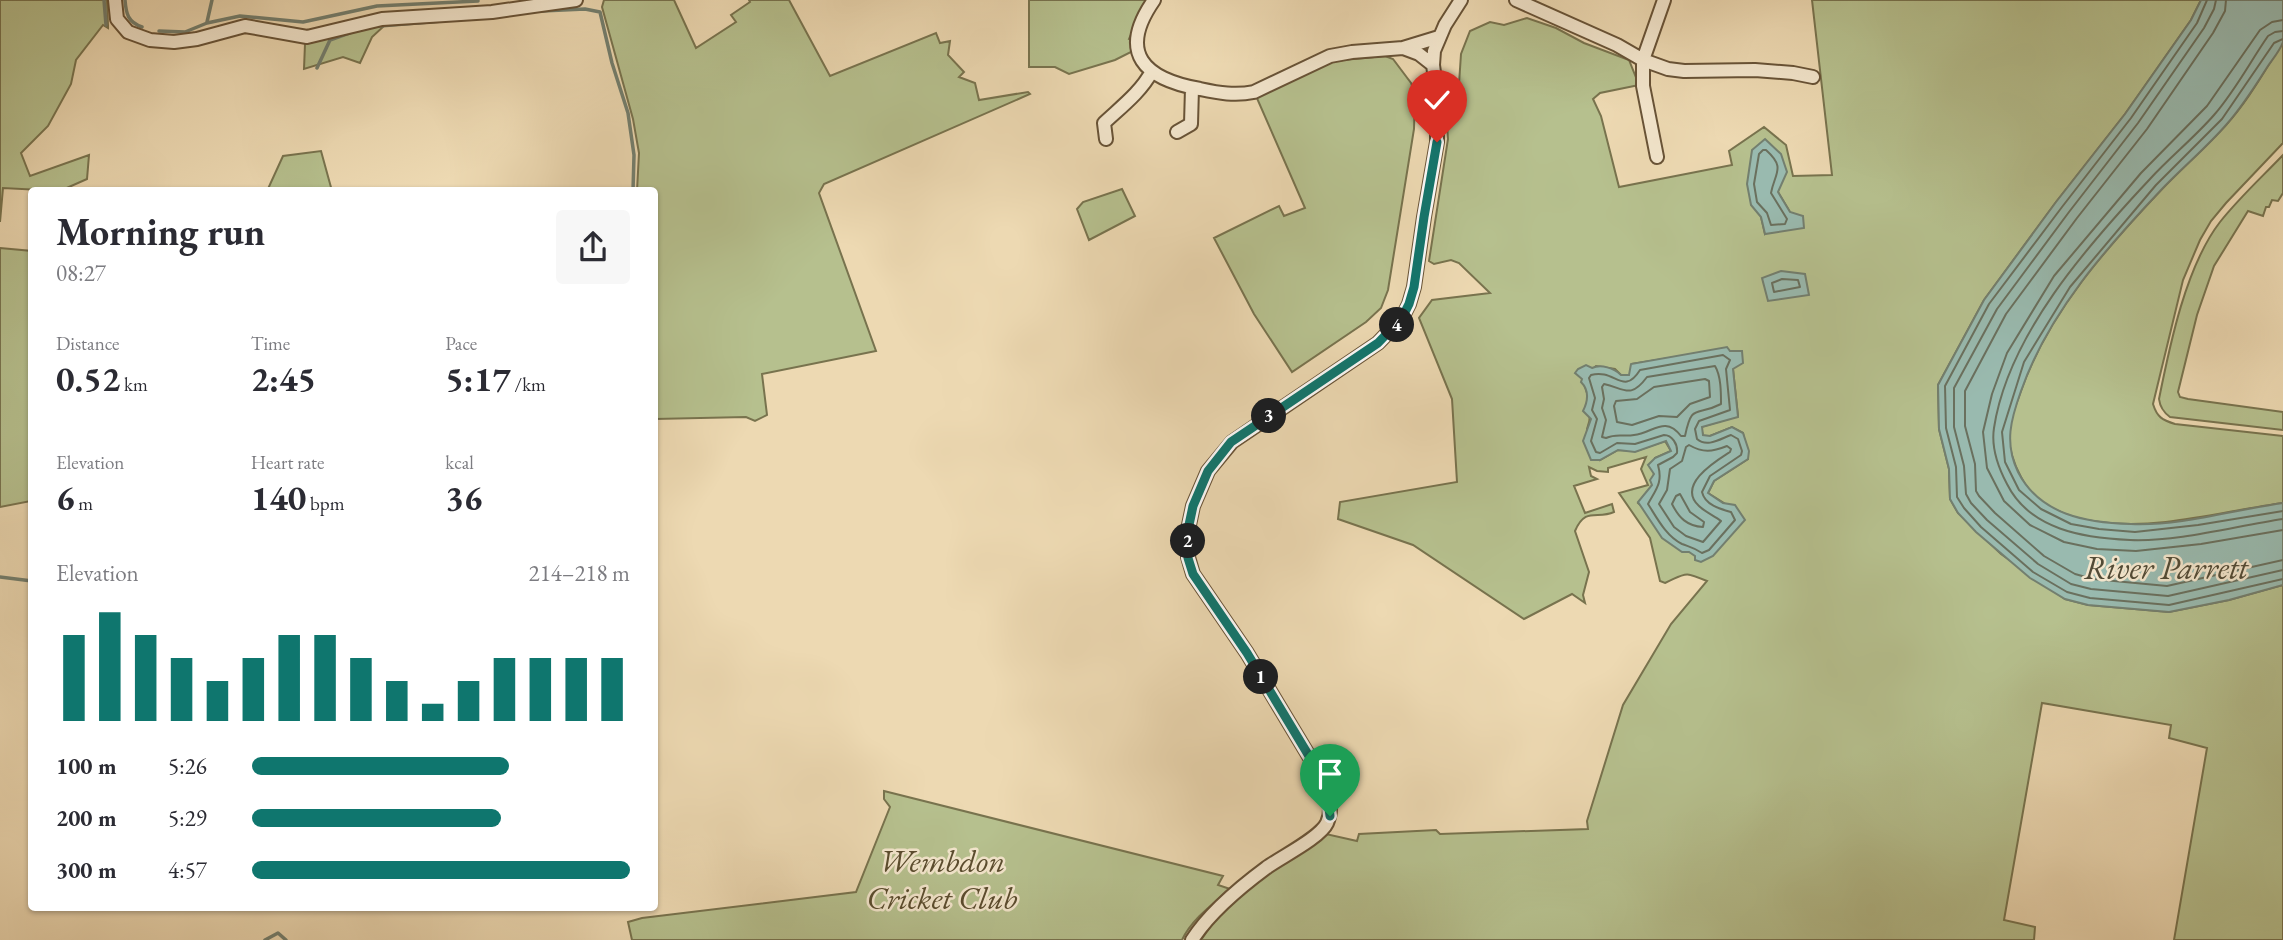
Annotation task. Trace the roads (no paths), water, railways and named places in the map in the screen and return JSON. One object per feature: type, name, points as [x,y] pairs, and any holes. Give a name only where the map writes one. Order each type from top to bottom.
[{"type":"street","points":[[115,0],[117,19],[128,32],[150,40],[174,42],[197,39],[245,26],[307,37],[382,19],[505,10],[576,0]]},
{"type":"street","points":[[1154,0],[1140,24],[1136,42],[1141,59],[1161,78],[1192,88],[1241,94],[1254,92],[1330,56],[1352,51],[1403,48],[1439,37]]},
{"type":"street","points":[[1192,940],[1210,917],[1238,890],[1266,868],[1319,834],[1326,826],[1330,809],[1327,791],[1318,771],[1247,653],[1193,574],[1188,558],[1188,545],[1193,506],[1208,471],[1231,442],[1378,343],[1402,318],[1414,287],[1437,142],[1434,51],[1439,37],[1461,0]]},
{"type":"street","points":[[1516,0],[1536,4],[1617,44],[1643,60],[1668,69],[1755,70],[1813,77]]},
{"type":"street","points":[[1657,157],[1643,86],[1643,60],[1664,0]]},
{"type":"street","points":[[1403,48],[1419,54],[1433,65]]},
{"type":"street","points":[[1106,139],[1104,123],[1140,89],[1152,71]]},
{"type":"street","points":[[1177,132],[1191,124],[1192,88]]},
{"type":"water","name":"River Parrett","points":[[2201,0],[2283,0],[2282,45],[2232,118],[2121,234],[2063,308],[2033,362],[2021,391],[2010,431],[2011,451],[2018,472],[2027,487],[2039,498],[2066,514],[2098,522],[2169,523],[2283,503],[2283,585],[2229,600],[2169,612],[2088,605],[2065,599],[2030,578],[1958,513],[1950,499],[1949,469],[1939,429],[1938,385],[1984,300],[2125,114],[2191,20]]},
{"type":"water","points":[[1765,139],[1781,154],[1787,172],[1778,192],[1790,212],[1803,216],[1804,228],[1765,234],[1761,217],[1751,205],[1747,184],[1752,150]]},
{"type":"water","points":[[1781,271],[1805,274],[1809,295],[1768,301],[1762,278]]},
{"type":"water","points":[[1727,347],[1730,351],[1742,351],[1743,363],[1733,369],[1738,417],[1702,427],[1703,435],[1710,436],[1732,427],[1743,433],[1749,451],[1748,459],[1714,481],[1708,493],[1723,503],[1735,505],[1745,520],[1713,556],[1701,562],[1695,560],[1695,556],[1689,552],[1682,552],[1662,538],[1638,502],[1652,485],[1650,480],[1654,474],[1648,465],[1655,458],[1671,451],[1666,441],[1635,452],[1618,450],[1600,460],[1591,460],[1583,441],[1591,419],[1583,411],[1587,392],[1582,379],[1575,373],[1586,365],[1592,368],[1607,367],[1621,375],[1629,375],[1631,364]]},
{"type":"waterway","points":[[104,0],[106,25]]},
{"type":"waterway","points":[[125,0],[129,17],[142,27]]},
{"type":"waterway","points":[[207,22],[212,0]]},
{"type":"waterway","points":[[159,31],[185,32],[207,23],[240,16],[303,22],[377,6],[478,1]]},
{"type":"waterway","points":[[542,11],[585,9],[600,12],[628,113],[634,155],[633,187]]},
{"type":"waterway","points":[[380,26],[442,21]]},
{"type":"waterway","points":[[317,68],[330,40],[352,32]]},
{"type":"waterway","points":[[0,577],[28,580]]},
{"type":"waterway","points":[[265,940],[278,933],[286,940]]},
{"type":"park label","name":"Wembdon Cricket Club","points":[[942,880]]}]
